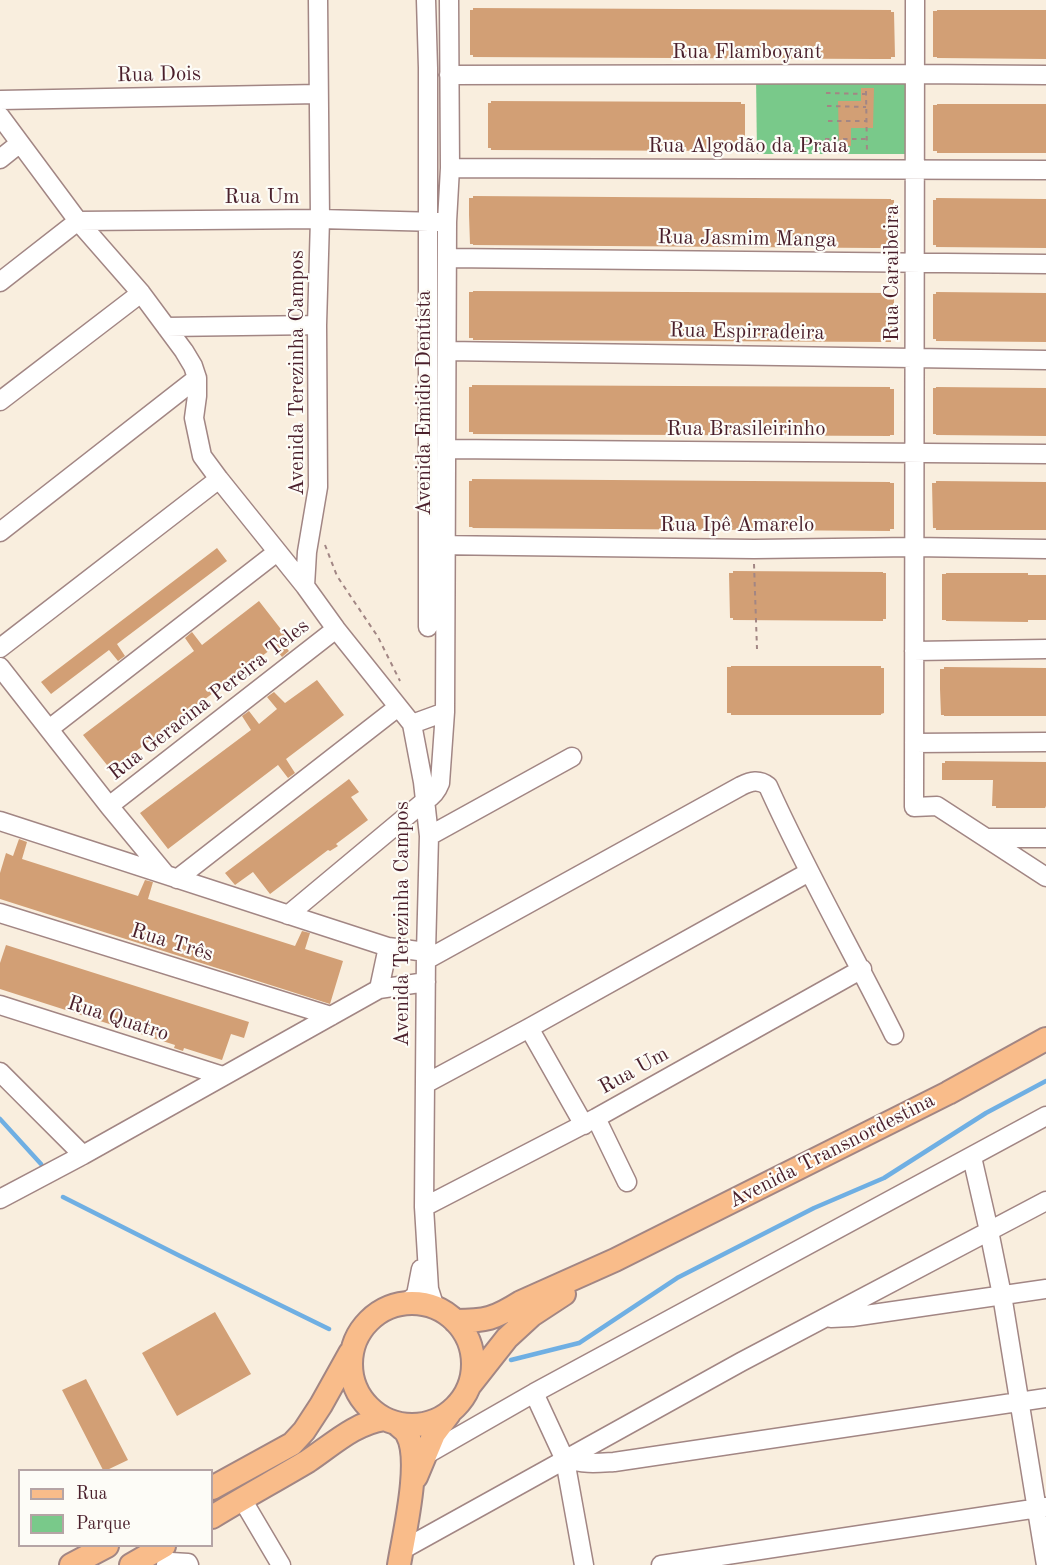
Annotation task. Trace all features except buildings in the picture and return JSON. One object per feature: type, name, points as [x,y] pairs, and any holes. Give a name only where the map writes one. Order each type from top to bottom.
[{"type":"main road","name":"Avenida Transnordestina","points":[[455,1321],[489,1319],[521,1302],[615,1260],[948,1093],[1046,1039]]},
{"type":"main road","name":"Avenida Transnordestina","points":[[469,1387],[519,1326],[615,1260]]},
{"type":"main road","points":[[213,1487],[292,1444],[321,1405],[368,1320],[386,1309],[406,1303],[435,1308],[455,1321],[465,1333],[471,1348],[473,1371],[469,1387],[460,1403],[434,1434],[411,1490]]},
{"type":"main road","points":[[351,1351],[351,1376],[357,1394],[369,1409],[407,1433],[410,1445],[413,1464],[411,1490],[401,1557]]},
{"type":"main road","points":[[213,1516],[367,1423],[391,1422],[409,1426],[428,1424],[450,1413]]},
{"type":"main road","points":[[71,1565],[103,1547]]},
{"type":"main road","points":[[131,1565],[161,1547]]},
{"type":"street","name":"Avenida Terezinha Campos","points":[[305,586],[307,552],[318,487],[317,326],[320,219],[318,0]]},
{"type":"street","name":"Avenida Emidio Dentista","points":[[288,915],[435,793],[440,783],[445,712],[437,545],[428,221],[426,0]]},
{"type":"street","name":"Avenida Emidio Dentista","points":[[428,627],[446,449],[447,222],[450,168],[449,0]]},
{"type":"street","name":"Rua Caraibeira","points":[[915,0],[914,807],[937,806],[988,838]]},
{"type":"street","name":"Rua Flamboyant","points":[[449,75],[1046,75]]},
{"type":"street","name":"Rua Dois","points":[[0,100],[318,94]]},
{"type":"street","points":[[0,116],[78,221],[141,293],[184,351],[197,378],[0,532]]},
{"type":"street","points":[[0,159],[20,143]]},
{"type":"street","name":"Rua Algodão da Praia","points":[[450,168],[1046,170]]},
{"type":"street","name":"Rua Um","points":[[78,221],[320,219],[447,222]]},
{"type":"street","points":[[0,282],[78,221]]},
{"type":"street","name":"Rua Jasmim Manga","points":[[447,258],[1046,264]]},
{"type":"street","points":[[0,402],[141,293]]},
{"type":"street","points":[[166,327],[317,326]]},
{"type":"street","name":"Rua Espirradeira","points":[[447,351],[1046,360]]},
{"type":"street","name":"Avenida Terezinha Campos","points":[[197,378],[194,418],[202,456],[412,724],[426,800],[429,836],[425,1228]]},
{"type":"street","name":"Rua Brasileirinho","points":[[446,449],[1046,454]]},
{"type":"street","points":[[0,648],[219,479]]},
{"type":"street","name":"Rua Ipê Amarelo","points":[[437,545],[754,549],[913,547],[1046,549]]},
{"type":"street","points":[[49,729],[277,552]]},
{"type":"street","name":"Rua Geracina Pereira Teles","points":[[109,806],[336,629]]},
{"type":"street","points":[[914,651],[1046,649]]},
{"type":"street","name":"Rua Geracina Pereira Teles","points":[[0,667],[109,806],[172,877]]},
{"type":"street","points":[[172,877],[398,707]]},
{"type":"street","points":[[412,724],[445,712]]},
{"type":"street","points":[[914,743],[1046,742]]},
{"type":"street","points":[[429,836],[572,758]]},
{"type":"street","points":[[0,821],[388,947],[426,956],[751,782],[763,782],[768,786],[809,872],[862,969],[894,1035]]},
{"type":"street","points":[[988,838],[1046,838]]},
{"type":"street","points":[[988,838],[1046,878]]},
{"type":"street","points":[[425,1084],[809,872]]},
{"type":"street","name":"Rua Três","points":[[0,913],[330,1016]]},
{"type":"street","points":[[380,989],[388,947]]},
{"type":"street","name":"Rua Um","points":[[424,1207],[590,1121],[862,969]]},
{"type":"street","points":[[4,1190],[83,1155],[380,989],[426,982]]},
{"type":"street","name":"Rua Quatro","points":[[0,1005],[223,1076]]},
{"type":"street","points":[[530,1028],[627,1182]]},
{"type":"street","points":[[0,1072],[83,1155]]},
{"type":"street","points":[[424,1455],[1046,1116]]},
{"type":"street","points":[[972,1157],[1002,1296],[1041,1508],[1046,1565]]},
{"type":"street","points":[[401,1557],[566,1459],[741,1362],[1046,1201]]},
{"type":"street","points":[[406,1303],[412,1299],[417,1290],[425,1228]]},
{"type":"street","points":[[425,1228],[429,1289],[435,1308]]},
{"type":"street","points":[[825,1318],[852,1317],[1046,1289]]},
{"type":"street","points":[[534,1393],[566,1459],[584,1565]]},
{"type":"street","points":[[566,1459],[589,1463],[614,1462],[1046,1398]]},
{"type":"street","points":[[242,1499],[281,1565]]},
{"type":"street","points":[[661,1565],[1041,1508]]},
{"type":"street","points":[[165,1565],[171,1562],[188,1563],[189,1565]]},
{"type":"path","points":[[866,74],[867,154]]},
{"type":"path","points":[[826,93],[867,94]]},
{"type":"path","points":[[827,106],[867,107]]},
{"type":"path","points":[[828,121],[867,121]]},
{"type":"path","points":[[825,139],[867,139]]},
{"type":"path","points":[[324,544],[337,576],[378,637],[402,689]]},
{"type":"path","points":[[754,549],[757,649]]},
{"type":"green space","points":[[756,76],[911,77],[911,154],[757,154]]},
{"type":"waterway","points":[[511,1360],[579,1343],[677,1278],[814,1208],[884,1178],[986,1113],[1046,1081]]},
{"type":"waterway","points":[[0,1119],[41,1164]]},
{"type":"waterway","points":[[63,1197],[329,1329]]}]
